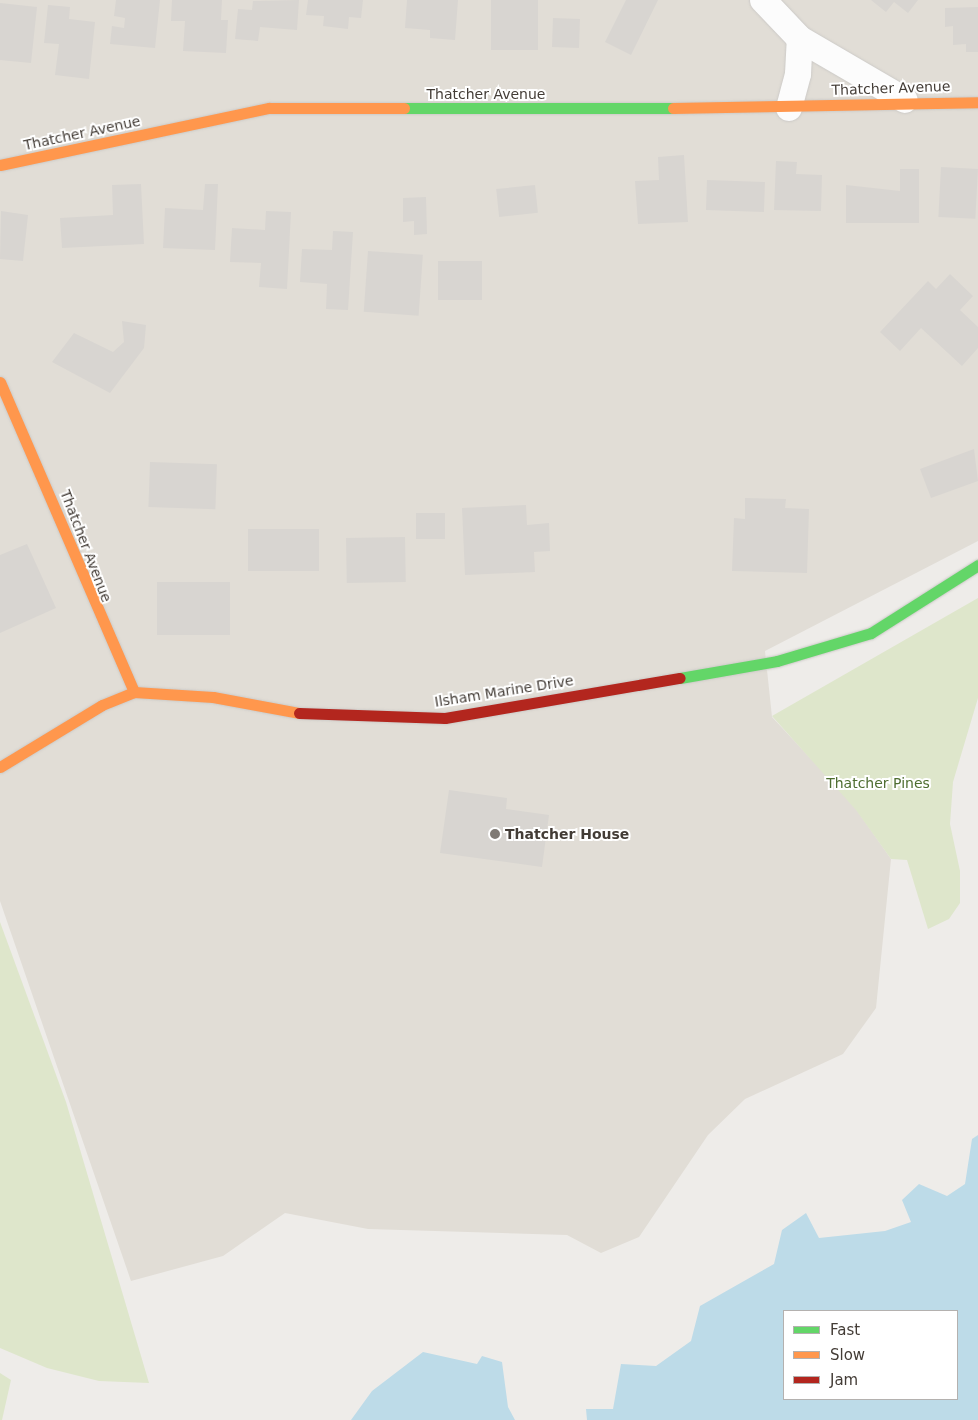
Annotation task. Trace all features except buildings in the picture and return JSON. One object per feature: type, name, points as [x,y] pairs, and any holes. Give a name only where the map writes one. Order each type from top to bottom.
[{"type":"street","points":[[763,0],[800,39],[905,100]]},
{"type":"street","points":[[789,108],[798,74],[800,39]]},
{"type":"street","name":"Thatcher Avenue","points":[[0,165],[269,108],[789,108],[905,100],[978,102]]},
{"type":"street","name":"Thatcher Avenue","points":[[0,382],[12,400],[97,615],[134,692]]},
{"type":"street","name":"Ilsham Marine Drive","points":[[0,767],[102,704],[134,692],[213,697],[270,710],[333,716],[445,718],[777,661],[871,633],[978,565]]},
{"type":"shaded area","points":[[0,0],[978,0],[978,541],[765,651],[772,717],[851,802],[891,859],[876,1008],[843,1054],[745,1099],[708,1135],[639,1237],[601,1253],[567,1235],[368,1229],[285,1213],[223,1256],[131,1281],[0,901]]},
{"type":"green space","name":"Thatcher Pines","points":[[978,598],[978,698],[953,782],[950,824],[960,871],[960,903],[949,919],[928,929],[907,860],[891,859],[856,810],[772,716]]},
{"type":"green space","points":[[0,922],[66,1102],[149,1383],[99,1381],[47,1368],[0,1348]]},
{"type":"green space","points":[[0,1373],[11,1380],[2,1420],[0,1420]]},
{"type":"water","points":[[978,1135],[978,1420],[587,1420],[586,1409],[613,1409],[621,1364],[656,1366],[691,1341],[700,1306],[774,1264],[782,1230],[806,1213],[819,1238],[885,1231],[911,1222],[902,1200],[919,1184],[947,1196],[965,1184],[972,1139]]},
{"type":"water","points":[[423,1352],[477,1364],[482,1356],[502,1362],[508,1407],[515,1420],[351,1420],[372,1391]]},
{"type":"traffic: fast","points":[[404,108],[673,108]]},
{"type":"traffic: fast","points":[[680,678],[777,661],[871,633],[978,565]]},
{"type":"traffic: slow","points":[[673,108],[978,102]]},
{"type":"traffic: slow","points":[[0,165],[269,108],[404,108]]},
{"type":"traffic: slow","points":[[0,382],[134,692]]},
{"type":"traffic: slow","points":[[0,767],[102,705],[134,692],[213,697],[299,713]]},
{"type":"traffic: jam","points":[[299,713],[445,718],[680,678]]},
{"type":"place","name":"Thatcher House","points":[[495,834]]}]
